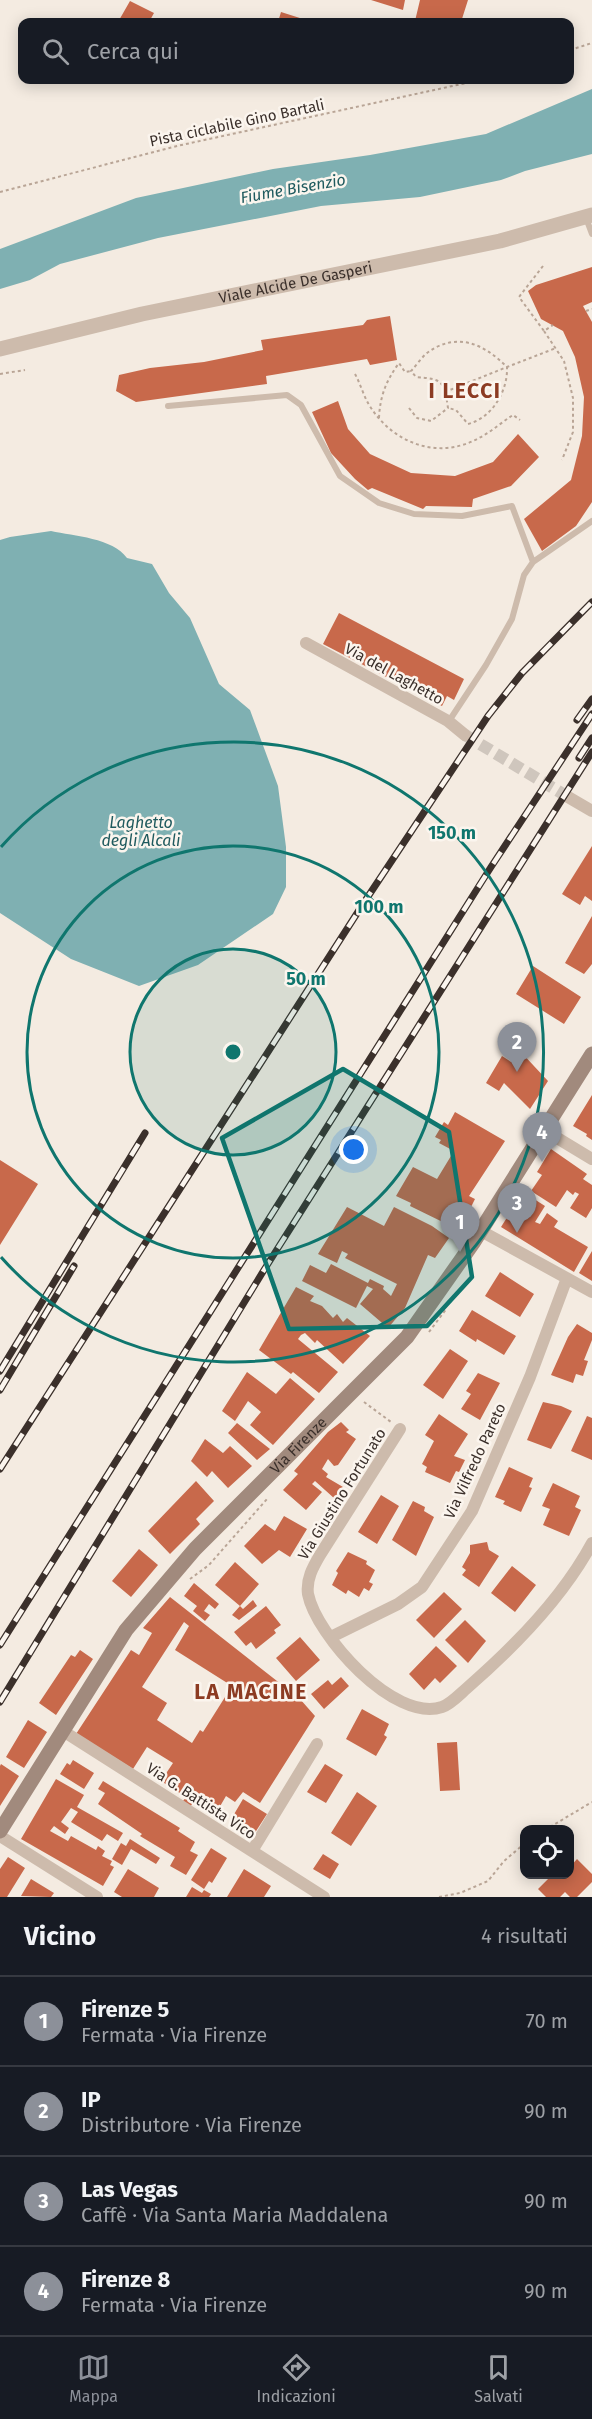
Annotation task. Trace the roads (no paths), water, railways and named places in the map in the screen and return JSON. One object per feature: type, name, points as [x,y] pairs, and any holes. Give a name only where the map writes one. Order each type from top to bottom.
[{"type":"main road","name":"Via Firenze","points":[[0,1834],[126,1630],[195,1549],[407,1337],[440,1293],[481,1231],[592,1054]]},
{"type":"street","name":"Viale Alcide De Gasperi","points":[[0,349],[142,314],[500,241],[589,216]]},
{"type":"street","name":"Via del Laghetto","points":[[306,643],[448,721],[465,735]]},
{"type":"street","points":[[568,797],[592,811]]},
{"type":"street","points":[[544,1130],[592,1159]]},
{"type":"street","points":[[481,1231],[592,1292]]},
{"type":"street","name":"Via Vilfredo Pareto","points":[[331,1637],[398,1604],[422,1587],[472,1511],[530,1377],[567,1278]]},
{"type":"street","name":"Via Giustino Fortunato","points":[[400,1429],[310,1573],[308,1591],[313,1609],[331,1637],[371,1682],[399,1702],[429,1710],[444,1707],[503,1657],[541,1615],[585,1556],[592,1543]]},
{"type":"street","name":"Via G. Battista Vico","points":[[63,1731],[324,1897]]},
{"type":"street","points":[[252,1851],[317,1744]]},
{"type":"street","points":[[0,1834],[97,1897]]},
{"type":"lane","points":[[589,216],[592,234]]},
{"type":"lane","points":[[168,406],[287,395],[301,405],[340,476],[379,503],[414,514],[462,516],[512,506],[533,562]]},
{"type":"lane","points":[[448,721],[486,665],[512,619],[524,575],[533,562],[592,521]]},
{"type":"water","name":"Fiume Bisenzio","points":[[592,89],[592,154],[525,171],[501,180],[420,197],[321,206],[158,238],[60,264],[30,280],[0,289],[0,249],[136,198],[273,169],[370,155],[486,134]]},
{"type":"water","name":"Laghetto degli Alcali","points":[[51,531],[103,542],[121,551],[127,558],[152,564],[169,593],[190,618],[219,684],[250,710],[278,786],[286,847],[286,887],[273,914],[198,965],[139,986],[71,959],[0,913],[0,540]]},
{"type":"tunnel","points":[[465,735],[568,797]]},
{"type":"railway","points":[[0,1469],[363,904],[488,716],[522,673],[592,602]]},
{"type":"railway","points":[[577,720],[592,699]]},
{"type":"railway","points":[[0,1645],[491,867],[592,714]]},
{"type":"railway","points":[[579,758],[592,738]]},
{"type":"railway","points":[[0,1702],[264,1270],[592,752]]},
{"type":"railway","points":[[0,1371],[145,1133]]},
{"type":"railway","points":[[0,1390],[74,1266]]},
{"type":"place","name":"IP","points":[[517,1072]]},
{"type":"place","name":"Firenze 8","points":[[542,1162]]},
{"type":"place","name":"Las Vegas","points":[[517,1233]]},
{"type":"place","name":"Firenze 5","points":[[460,1252]]},
{"type":"district","name":"I LECCI","points":[[465,391]]},
{"type":"district","name":"LA MACINE","points":[[251,1692]]}]
